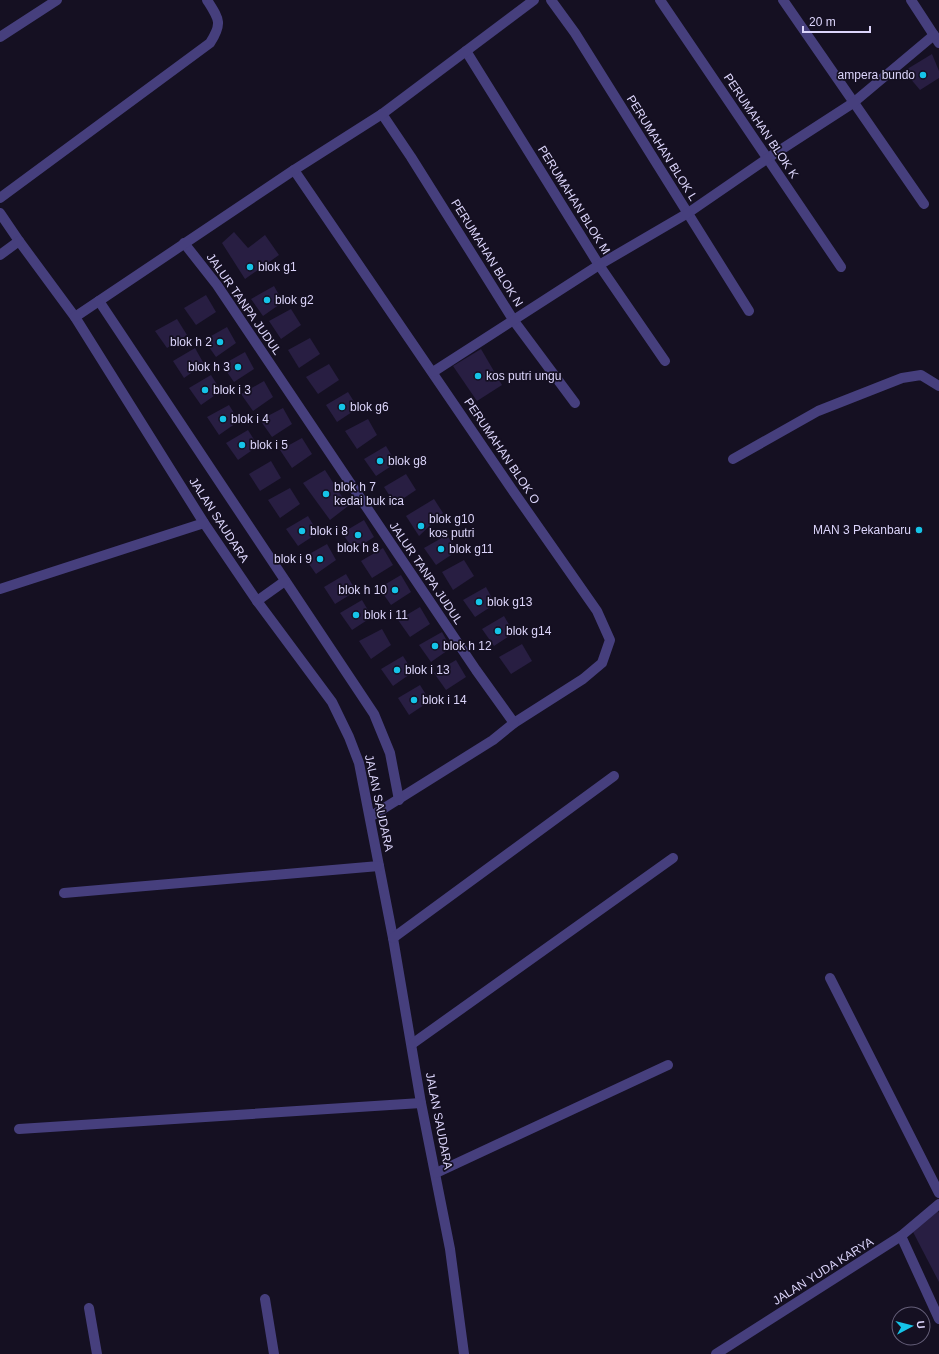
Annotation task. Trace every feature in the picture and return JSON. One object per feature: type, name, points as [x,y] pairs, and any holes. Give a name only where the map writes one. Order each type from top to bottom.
[{"type":"street","points":[[0,37],[57,0]]},
{"type":"street","points":[[0,198],[210,43],[218,32],[219,22],[207,0]]},
{"type":"street","points":[[75,316],[294,170],[382,114],[534,0]]},
{"type":"street","name":"PERUMAHAN BLOK L","points":[[551,0],[575,33],[749,311]]},
{"type":"street","name":"PERUMAHAN BLOK K","points":[[660,0],[841,267]]},
{"type":"street","points":[[783,0],[924,204]]},
{"type":"street","points":[[433,372],[599,265],[688,213],[853,102],[936,39],[911,0]]},
{"type":"street","name":"PERUMAHAN BLOK M","points":[[466,51],[599,265],[665,361]]},
{"type":"street","name":"PERUMAHAN BLOK N","points":[[382,114],[411,157],[514,321],[575,403]]},
{"type":"street","name":"PERUMAHAN BLOK O","points":[[294,170],[511,488],[597,611],[610,640],[602,663],[583,679],[514,723]]},
{"type":"street","name":"JALAN SAUDARA","points":[[0,213],[19,242],[75,316],[204,523],[257,602],[332,702],[349,737],[359,763],[393,938],[421,1103],[450,1250],[464,1354]]},
{"type":"street","points":[[0,255],[19,242]]},
{"type":"street","name":"JALUR TANPA JUDUL","points":[[184,244],[217,286],[467,656],[514,723]]},
{"type":"street","points":[[99,301],[374,714],[390,753],[399,800]]},
{"type":"street","points":[[733,459],[818,411],[902,378],[921,375],[939,386]]},
{"type":"street","points":[[0,589],[204,523]]},
{"type":"street","points":[[257,602],[285,581]]},
{"type":"street","points":[[370,817],[493,740],[514,723]]},
{"type":"street","points":[[393,938],[614,776]]},
{"type":"street","points":[[412,1044],[673,858]]},
{"type":"street","points":[[64,893],[379,866]]},
{"type":"street","points":[[830,978],[939,1193]]},
{"type":"street","points":[[436,1173],[668,1065]]},
{"type":"street","points":[[19,1129],[421,1103]]},
{"type":"street","name":"JALAN YUDA KARYA","points":[[716,1354],[901,1236],[939,1204]]},
{"type":"street","points":[[901,1236],[939,1318]]},
{"type":"street","points":[[265,1299],[274,1354]]},
{"type":"street","points":[[89,1308],[97,1354]]},
{"type":"building","name":"ampera bundo","points":[[932,54],[939,71],[939,78],[920,90],[904,71]]},
{"type":"building","name":"blok g1","points":[[234,232],[248,248],[265,235],[279,255],[245,279],[222,243]]},
{"type":"building","name":"blok g2","points":[[274,286],[283,302],[263,316],[251,299]]},
{"type":"building","points":[[206,295],[216,312],[196,325],[184,308]]},
{"type":"building","points":[[291,309],[301,325],[281,339],[269,321]]},
{"type":"building","points":[[177,319],[187,335],[167,348],[155,331]]},
{"type":"building","name":"blok h 2","points":[[227,327],[236,343],[216,357],[204,340]]},
{"type":"building","points":[[310,338],[320,354],[299,368],[288,350]]},
{"type":"building","points":[[195,348],[204,364],[184,378],[173,361]]},
{"type":"building","name":"kos putri ungu","points":[[481,349],[502,385],[477,401],[453,366]]},
{"type":"building","name":"blok h 3","points":[[245,352],[254,369],[234,382],[222,365]]},
{"type":"building","points":[[329,364],[339,380],[318,394],[306,377]]},
{"type":"building","name":"blok i 3","points":[[211,375],[221,391],[201,405],[189,388]]},
{"type":"building","points":[[264,381],[273,397],[253,411],[241,394]]},
{"type":"building","name":"blok g6","points":[[348,392],[358,408],[337,422],[326,405]]},
{"type":"building","name":"blok i 4","points":[[229,405],[239,421],[219,435],[207,417]]},
{"type":"building","points":[[283,408],[292,424],[272,437],[260,420]]},
{"type":"building","points":[[368,419],[377,435],[357,449],[345,431]]},
{"type":"building","name":"blok i 5","points":[[248,430],[258,446],[238,460],[226,443]]},
{"type":"building","points":[[302,438],[312,454],[292,468],[280,450]]},
{"type":"building","name":"blok g8","points":[[386,446],[396,463],[376,476],[364,459]]},
{"type":"building","points":[[271,461],[281,478],[260,491],[249,474]]},
{"type":"building","name":"blok h 7 kedai buk ica","points":[[325,470],[348,506],[330,520],[303,483]]},
{"type":"building","points":[[406,474],[416,490],[395,504],[384,487]]},
{"type":"building","points":[[290,488],[300,504],[280,518],[268,500]]},
{"type":"building","name":"blok g10 kos putri","points":[[434,499],[443,513],[419,536],[406,516]]},
{"type":"building","name":"blok i 8","points":[[308,516],[318,533],[298,546],[286,529]]},
{"type":"building","name":"blok h 8","points":[[364,520],[374,537],[354,550],[342,533]]},
{"type":"building","name":"blok g11","points":[[447,535],[457,551],[436,565],[424,548]]},
{"type":"building","name":"blok i 9","points":[[327,544],[336,560],[316,574],[304,557]]},
{"type":"building","points":[[383,548],[393,565],[372,578],[361,561]]},
{"type":"building","points":[[464,560],[474,576],[453,590],[442,572]]},
{"type":"building","points":[[346,574],[356,591],[335,604],[324,587]]},
{"type":"building","name":"blok h 10","points":[[401,575],[411,592],[391,605],[379,588]]},
{"type":"building","name":"blok g13","points":[[486,587],[495,604],[475,617],[463,600]]},
{"type":"building","name":"blok i 11","points":[[362,600],[372,617],[352,630],[340,613]]},
{"type":"building","points":[[420,607],[430,624],[410,637],[398,620]]},
{"type":"building","name":"blok g14","points":[[504,616],[514,633],[494,646],[482,629]]},
{"type":"building","points":[[382,629],[391,645],[371,659],[359,641]]},
{"type":"building","name":"blok h 12","points":[[442,632],[451,648],[431,662],[419,645]]},
{"type":"building","name":"blok g14","points":[[522,644],[532,661],[511,674],[499,657]]},
{"type":"building","name":"blok i 13","points":[[403,656],[413,672],[393,686],[381,669]]},
{"type":"building","points":[[456,660],[466,677],[446,690],[434,673]]},
{"type":"building","name":"blok i 14","points":[[420,685],[430,701],[409,715],[398,698]]},
{"type":"building","points":[[938,1211],[939,1213],[939,1282],[912,1230]]},
{"type":"place","name":"ampera bundo","points":[[923,75]]},
{"type":"place","name":"blok g1","points":[[250,267]]},
{"type":"place","name":"blok g2","points":[[267,300]]},
{"type":"place","name":"blok h 2","points":[[220,342]]},
{"type":"place","name":"blok h 3","points":[[238,367]]},
{"type":"place","name":"kos putri ungu","points":[[478,376]]},
{"type":"place","name":"blok i 3","points":[[205,390]]},
{"type":"place","name":"blok g6","points":[[342,407]]},
{"type":"place","name":"blok i 4","points":[[223,419]]},
{"type":"place","name":"blok i 5","points":[[242,445]]},
{"type":"place","name":"blok g8","points":[[380,461]]},
{"type":"place","name":"blok h 7 kedai buk ica","points":[[326,494]]},
{"type":"place","name":"blok g10 kos putri","points":[[421,526]]},
{"type":"place","name":"MAN 3 Pekanbaru","points":[[919,530]]},
{"type":"place","name":"blok i 8","points":[[302,531]]},
{"type":"place","name":"blok h 8","points":[[358,535]]},
{"type":"place","name":"blok g11","points":[[441,549]]},
{"type":"place","name":"blok i 9","points":[[320,559]]},
{"type":"place","name":"blok h 10","points":[[395,590]]},
{"type":"place","name":"blok g13","points":[[479,602]]},
{"type":"place","name":"blok i 11","points":[[356,615]]},
{"type":"place","name":"blok g14","points":[[498,631]]},
{"type":"place","name":"blok h 12","points":[[435,646]]},
{"type":"place","name":"blok i 13","points":[[397,670]]},
{"type":"place","name":"blok i 14","points":[[414,700]]}]
